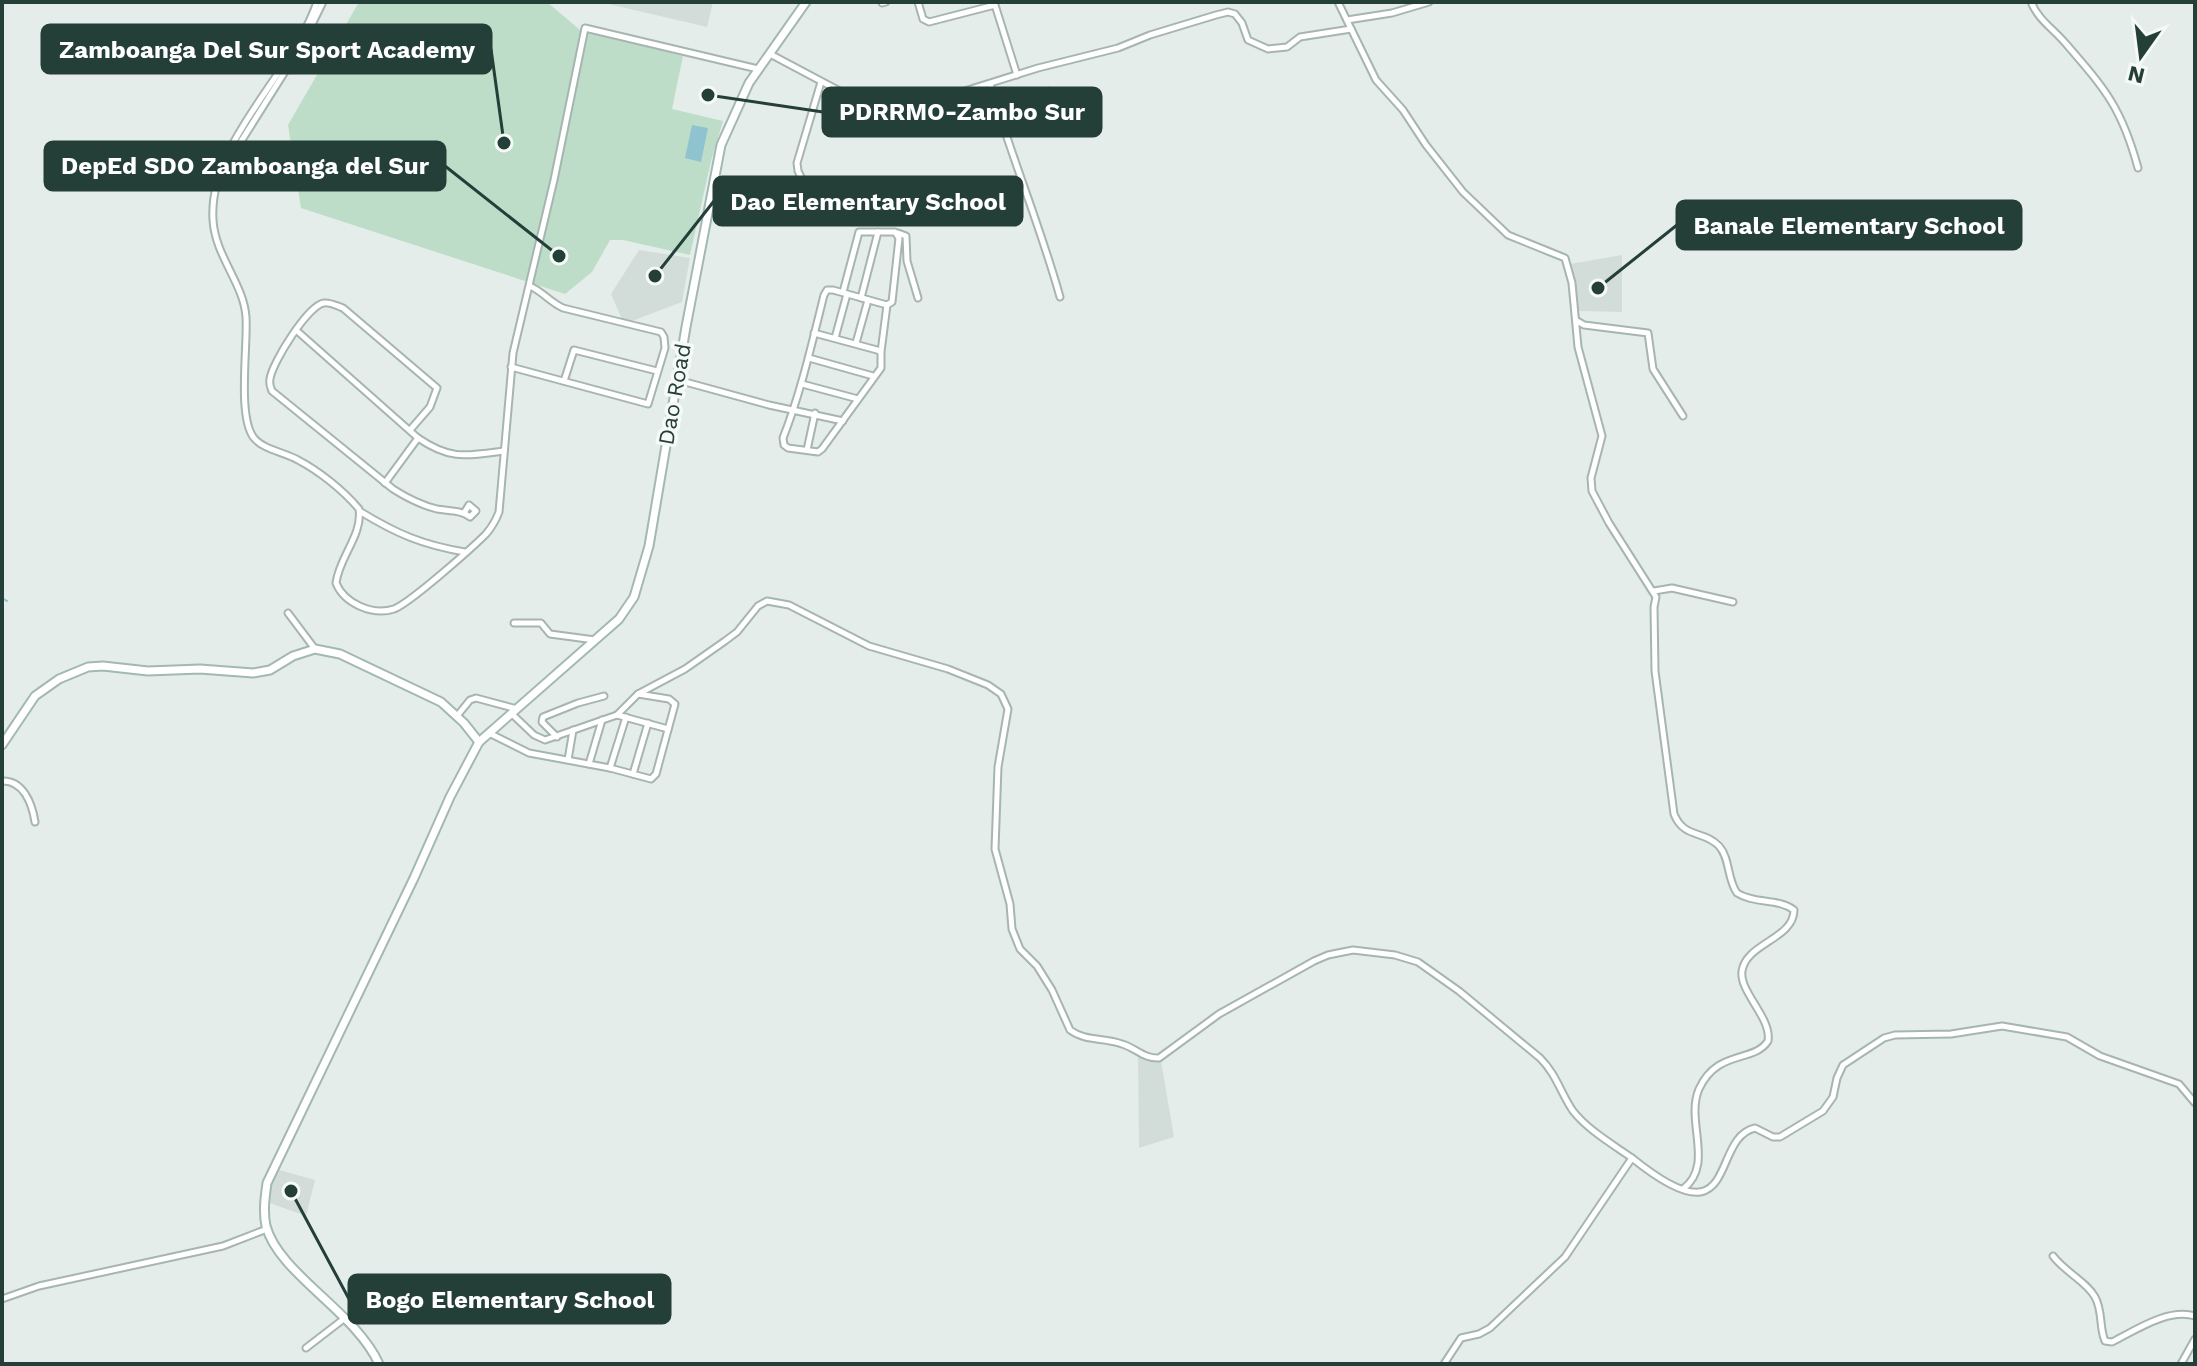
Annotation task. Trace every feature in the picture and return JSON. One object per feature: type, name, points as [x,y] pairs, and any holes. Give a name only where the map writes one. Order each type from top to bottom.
[{"type":"street","points":[[320,2],[221,165],[214,199],[217,242],[246,314],[245,381],[250,430],[261,444],[294,458],[320,475],[361,512],[412,540],[466,552]]},
{"type":"street","name":"Dao Road","points":[[479,742],[629,608],[649,546],[716,167],[728,126],[758,69],[806,2]]},
{"type":"street","points":[[918,2],[923,19],[929,22],[995,5],[1017,75]]},
{"type":"street","points":[[1338,2],[1376,80],[1409,118],[1432,154],[1463,192],[1508,235],[1565,258],[1572,283],[1578,347],[1602,436],[1591,478],[1592,491],[1656,597],[1655,671],[1672,806],[1677,822],[1685,830],[1711,840],[1722,849],[1729,878],[1737,893],[1747,898],[1786,904],[1794,913],[1788,925],[1750,956],[1744,966],[1743,979],[1767,1030],[1768,1041],[1757,1051],[1721,1063],[1699,1089],[1694,1113],[1699,1159],[1692,1180],[1683,1189]]},
{"type":"street","points":[[1347,20],[1392,13],[1429,2]]},
{"type":"street","points":[[2031,2],[2041,20],[2060,36],[2109,94],[2129,133],[2138,168]]},
{"type":"street","points":[[770,54],[863,103],[893,112],[1118,48],[1150,35],[1225,13],[1239,19],[1248,40],[1268,49],[1289,47],[1300,37],[1351,29]]},
{"type":"street","points":[[361,512],[336,583],[346,597],[365,608],[384,611],[399,606],[466,552],[487,533],[499,512],[511,367],[585,28],[758,69]]},
{"type":"street","points":[[709,206],[727,209],[733,202],[751,206],[812,208],[813,202],[797,163],[821,82]]},
{"type":"street","points":[[990,84],[1043,236],[1060,297]]},
{"type":"street","points":[[940,123],[1049,91]]},
{"type":"street","points":[[835,338],[859,232],[906,236],[907,261],[918,298]]},
{"type":"street","points":[[856,343],[878,232]]},
{"type":"street","points":[[887,305],[881,368],[820,451],[788,448],[783,438],[802,384],[826,292],[832,290],[887,305],[892,302],[897,233]]},
{"type":"street","points":[[511,367],[644,404],[651,400],[665,342],[661,332],[563,308],[530,286]]},
{"type":"street","points":[[410,430],[433,402],[437,388],[343,308],[330,303],[320,304],[296,330],[271,375],[272,391],[385,483],[425,505],[464,513]]},
{"type":"street","points":[[1576,320],[1584,325],[1648,333],[1653,369],[1683,416]]},
{"type":"street","points":[[296,330],[418,438],[435,449],[449,454],[503,451]]},
{"type":"street","points":[[814,333],[881,352]]},
{"type":"street","points":[[564,381],[574,350],[657,371]]},
{"type":"street","points":[[809,358],[873,376]]},
{"type":"street","points":[[677,380],[843,421]]},
{"type":"street","points":[[802,384],[858,399]]},
{"type":"street","points":[[807,450],[815,413]]},
{"type":"street","points":[[385,483],[418,438]]},
{"type":"street","points":[[1654,591],[1672,588],[1733,602]]},
{"type":"street","points":[[617,715],[638,694],[685,669],[737,632],[767,601],[796,608],[869,646],[972,677],[1001,694],[1008,709],[998,767],[995,832],[998,865],[1010,904],[1012,929],[1020,949],[1037,966],[1052,990],[1070,1030],[1088,1039],[1125,1044],[1146,1057],[1159,1058],[1188,1039],[1209,1019],[1328,955],[1353,950],[1408,958],[1427,968],[1503,1026],[1552,1070],[1580,1119],[1663,1181],[1694,1192],[1709,1189],[1722,1173],[1744,1131],[1755,1128],[1780,1137],[1823,1111],[1833,1097],[1843,1065],[1884,1038],[1895,1035],[1928,1036],[2002,1026],[2057,1035],[2080,1043],[2100,1056],[2179,1084],[2195,1103]]},
{"type":"street","points":[[288,613],[315,649]]},
{"type":"street","points":[[514,623],[541,623],[550,634],[595,640]]},
{"type":"street","points":[[2,745],[35,696],[59,679],[88,667],[253,673],[270,670],[293,656],[315,649],[340,654],[436,700],[457,716],[479,742],[267,1183],[265,1213],[272,1242],[293,1267],[346,1317],[363,1337],[379,1364]]},
{"type":"street","points":[[489,733],[517,749],[648,779],[654,777],[674,702],[638,694]]},
{"type":"street","points":[[557,737],[542,722],[543,717],[604,696]]},
{"type":"street","points":[[457,716],[470,700],[476,698],[515,712],[539,738],[557,737],[617,715],[668,729]]},
{"type":"street","points":[[610,768],[626,717]]},
{"type":"street","points":[[589,764],[602,719]]},
{"type":"street","points":[[633,774],[648,723]]},
{"type":"street","points":[[568,760],[573,729]]},
{"type":"street","points":[[2,781],[18,784],[32,808],[35,822]]},
{"type":"street","points":[[1444,1364],[1461,1338],[1487,1330],[1555,1268],[1632,1158]]},
{"type":"street","points":[[2,1299],[39,1286],[223,1246],[267,1229]]},
{"type":"street","points":[[2053,1256],[2096,1298],[2105,1341],[2112,1342],[2166,1317],[2195,1316]]},
{"type":"street","points":[[306,1348],[346,1317]]},
{"type":"street","points":[[2181,1364],[2195,1339]]},
{"type":"shaded area","points":[[600,2],[713,2],[707,27]]},
{"type":"shaded area","points":[[639,250],[690,258],[682,302],[624,324],[611,294]]},
{"type":"shaded area","points":[[1622,255],[1622,312],[1578,311],[1570,264]]},
{"type":"shaded area","points":[[1138,1057],[1161,1061],[1174,1137],[1139,1148]]},
{"type":"shaded area","points":[[276,1169],[315,1180],[306,1216],[267,1202]]},
{"type":"green space","points":[[359,2],[547,2],[580,30],[683,56],[672,109],[723,121],[690,255],[610,240],[592,272],[565,294],[301,208],[288,125]]},
{"type":"water","points":[[692,125],[708,128],[701,162],[685,158]]},
{"type":"waterway","points":[[2,598],[7,601]]},
{"type":"place","name":"PDRRMO-Zambo Sur","points":[[708,95]]},
{"type":"place","name":"Zamboanga Del Sur Sport Academy","points":[[504,143]]},
{"type":"place","name":"DepEd SDO Zamboanga del Sur","points":[[559,256]]},
{"type":"place","name":"Dao Elementary School","points":[[655,276]]},
{"type":"place","name":"Banale Elementary School","points":[[1598,288]]},
{"type":"place","name":"Bogo Elementary School","points":[[291,1191]]}]
